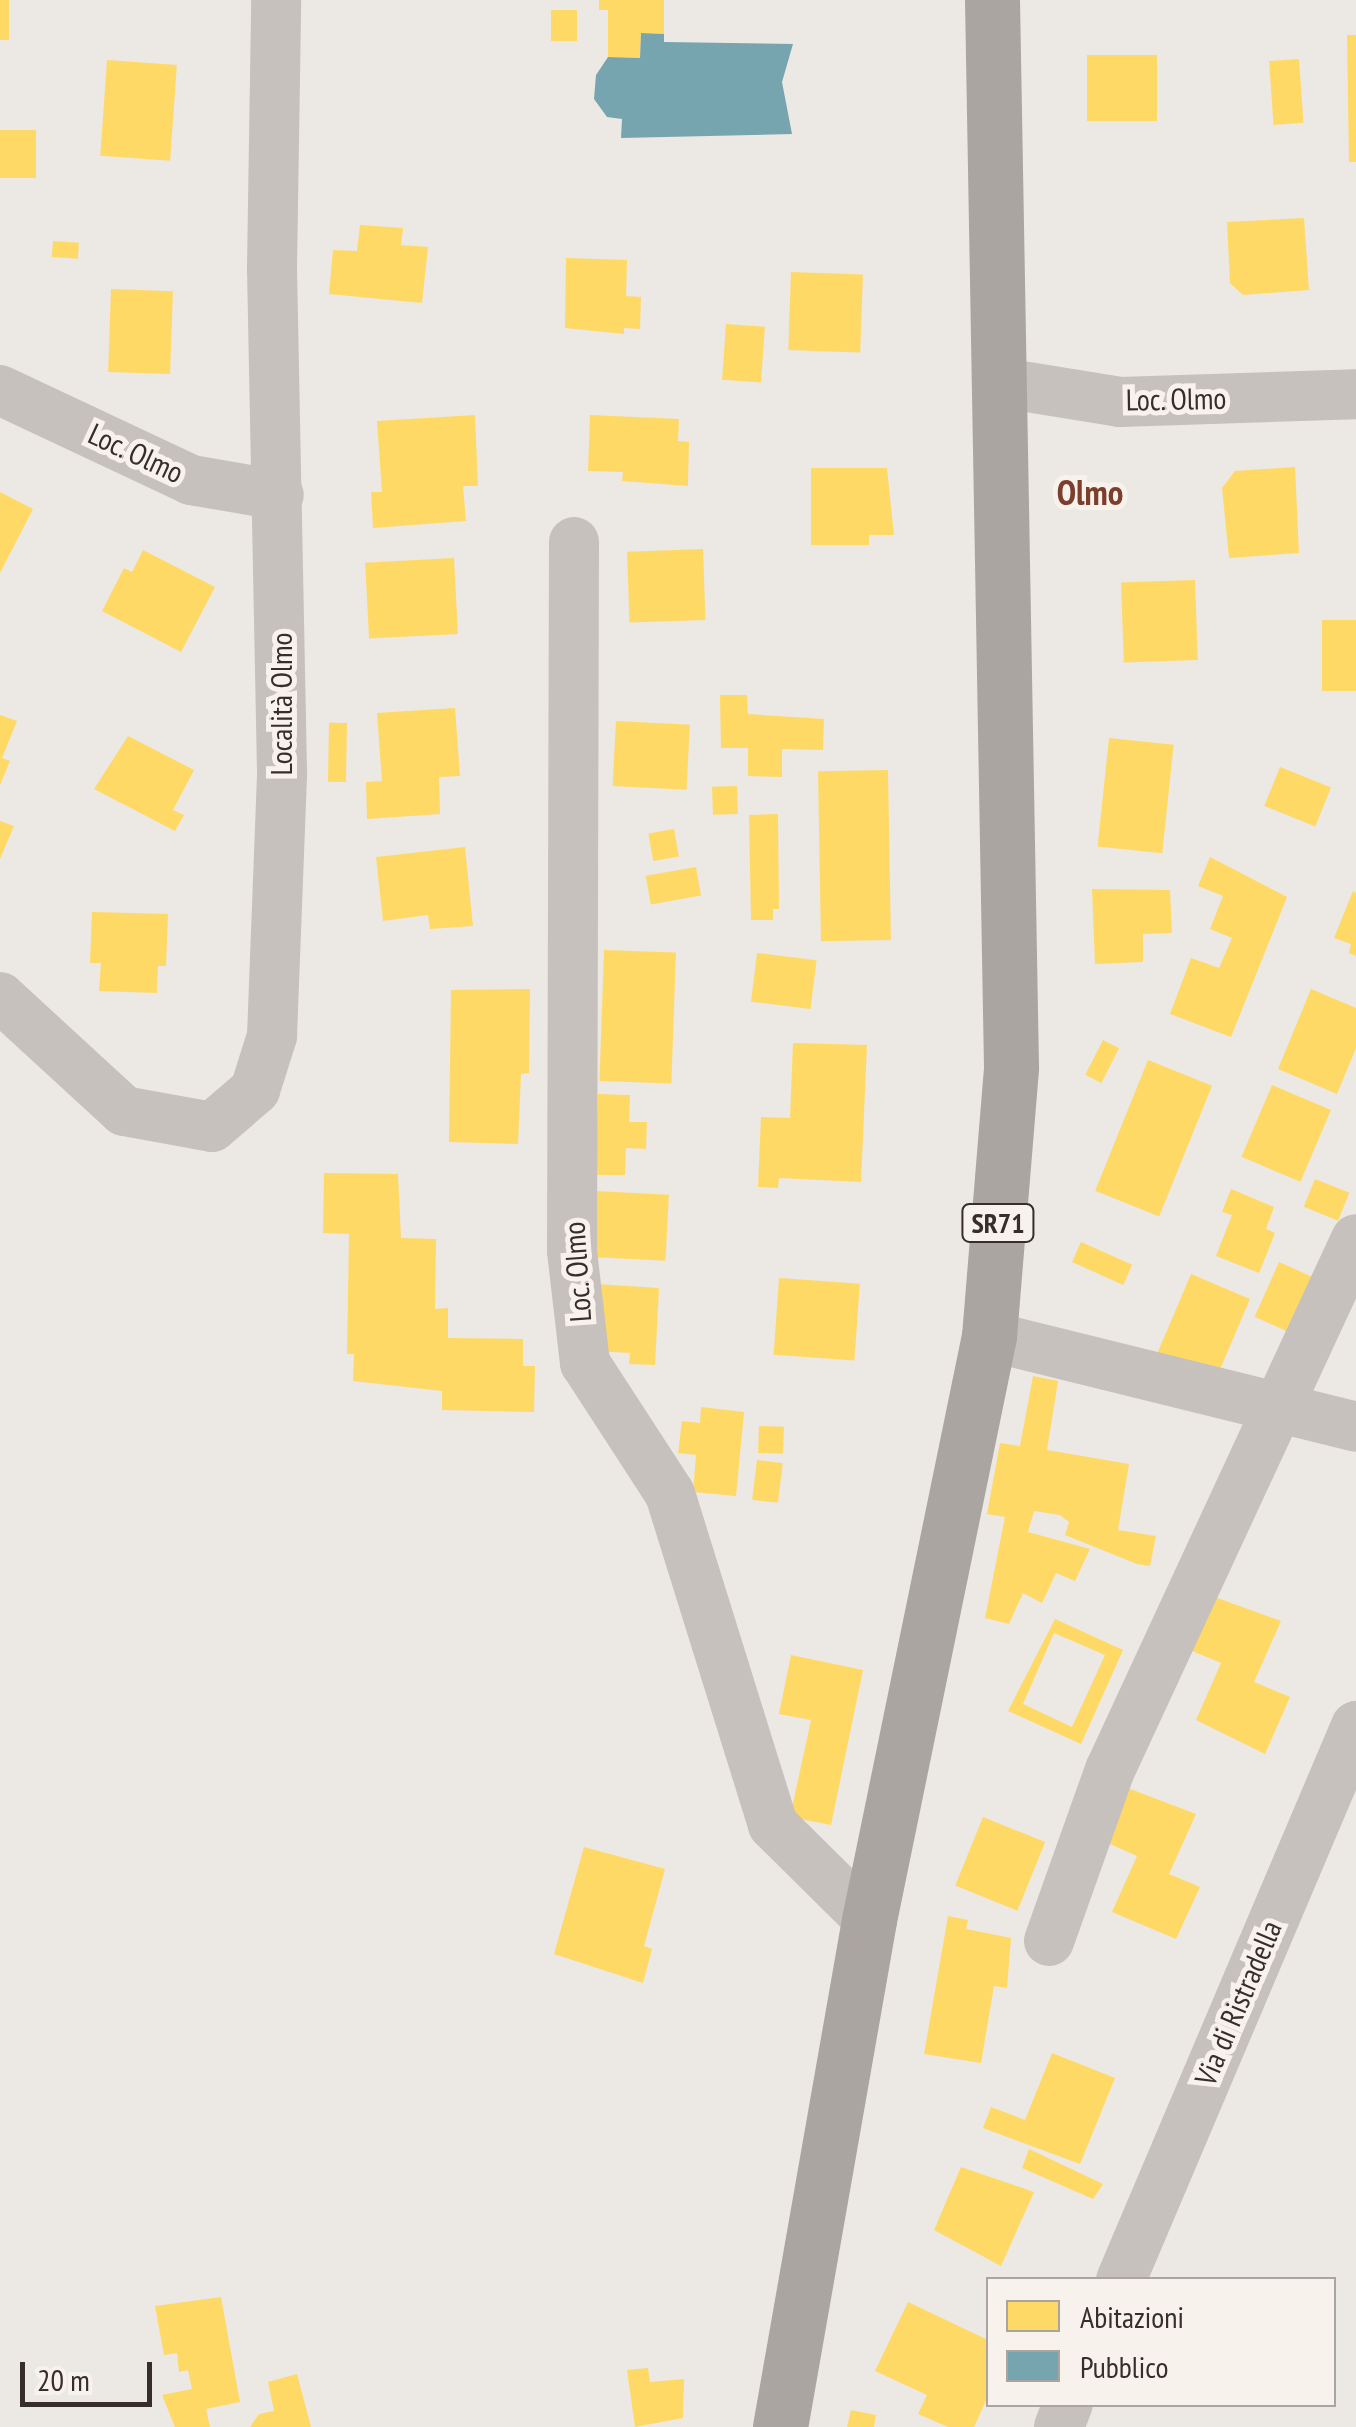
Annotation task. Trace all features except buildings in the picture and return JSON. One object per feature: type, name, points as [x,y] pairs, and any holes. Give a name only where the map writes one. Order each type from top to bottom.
[{"type":"main road","name":"SR71","points":[[780,2427],[870,1920],[989,1336],[1011,1067],[992,0]]},
{"type":"street","name":"Località Olmo","points":[[0,997],[124,1111],[212,1127],[255,1090],[272,1036],[280,958],[279,495],[272,268],[276,0]]},
{"type":"street","name":"Loc. Olmo","points":[[997,382],[1120,402],[1356,394]]},
{"type":"street","name":"Loc. Olmo","points":[[0,390],[191,480],[279,495]]},
{"type":"street","name":"Loc. Olmo","points":[[574,542],[572,1251],[584,1362],[670,1494],[773,1826],[870,1920]]},
{"type":"street","points":[[1049,1941],[1110,1770],[1280,1412],[1356,1239]]},
{"type":"street","points":[[989,1336],[1280,1412],[1356,1427]]},
{"type":"street","name":"Via di Ristradella","points":[[1122,2277],[1356,1726]]},
{"type":"district","name":"Olmo","points":[[1090,492]]}]
